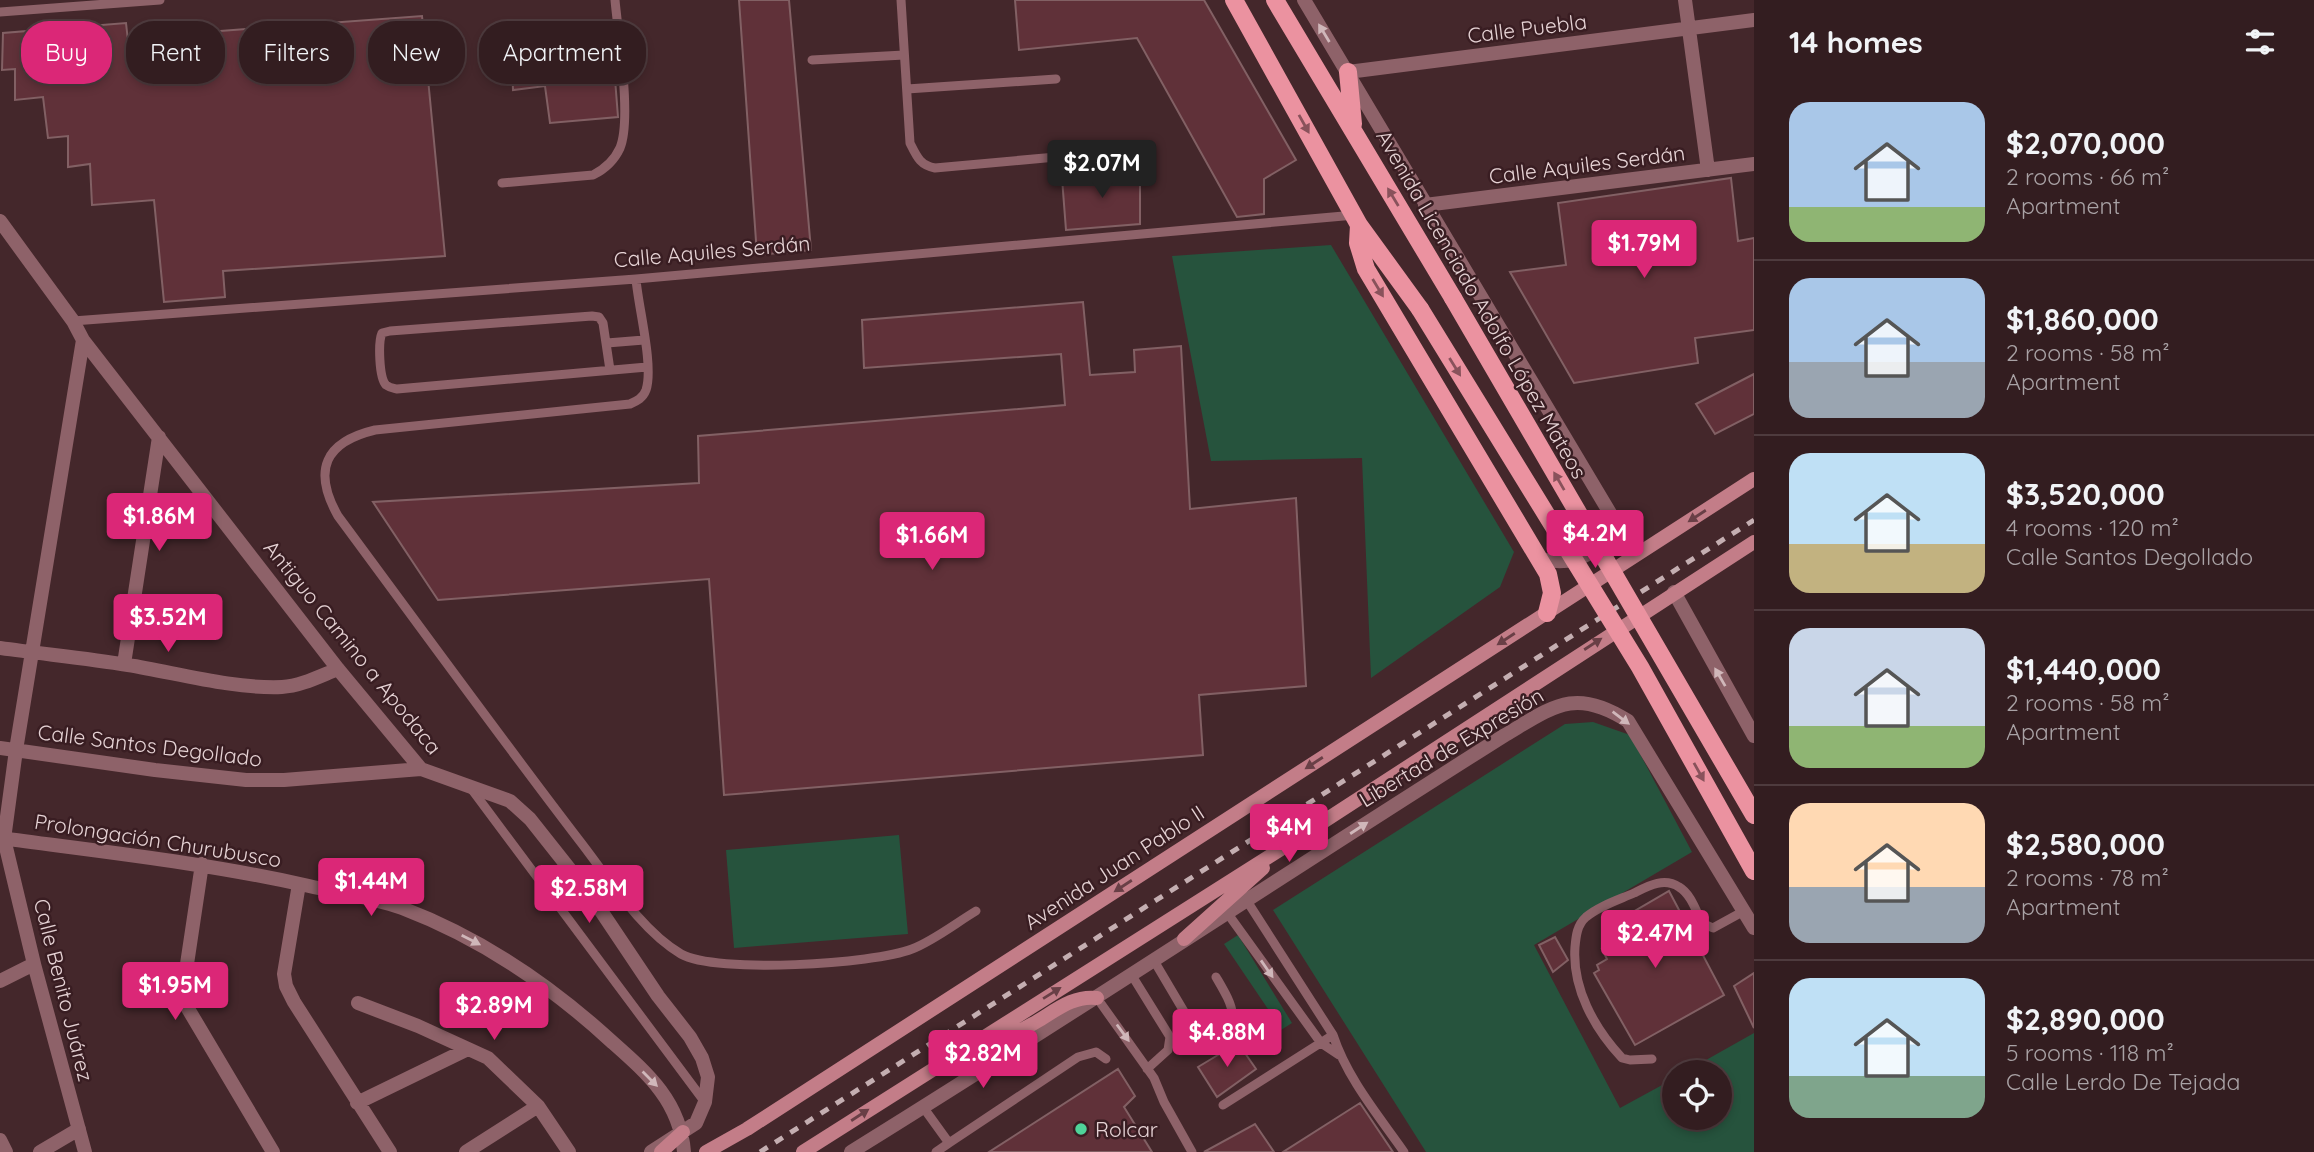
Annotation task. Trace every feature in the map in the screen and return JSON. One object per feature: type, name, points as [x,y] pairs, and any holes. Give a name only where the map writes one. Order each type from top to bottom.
[{"type":"main road","points":[[1234,0],[1357,220],[1420,309],[1640,667],[1754,871]]},
{"type":"main road","name":"Avenida Licenciado Adolfo López Mateos","points":[[1275,0],[1453,298],[1754,815]]},
{"type":"main road","points":[[1348,72],[1354,131]]},
{"type":"main road","points":[[1357,220],[1358,243],[1366,269],[1540,559],[1552,585],[1547,613]]},
{"type":"main road","name":"Avenida Juan Pablo II","points":[[706,1152],[747,1129],[1754,479]]},
{"type":"main road","points":[[803,1152],[1292,842],[1754,542]]},
{"type":"main road","points":[[1184,939],[1292,842]]},
{"type":"main road","points":[[938,1065],[971,1055],[1078,999],[1097,998]]},
{"type":"main road","points":[[661,1152],[683,1132]]},
{"type":"street","points":[[1304,0],[1635,555]]},
{"type":"street","points":[[1685,0],[1708,170]]},
{"type":"street","name":"Calle Puebla","points":[[1348,72],[1754,20]]},
{"type":"street","name":"Calle Aquiles Serdán","points":[[1425,205],[1754,164]]},
{"type":"street","name":"Antiguo Camino a Apodaca","points":[[0,221],[73,321],[83,340],[338,669],[421,769],[510,801],[530,819],[591,897],[658,996],[690,1037],[702,1058],[708,1077],[705,1102]]},
{"type":"street","points":[[2,838],[83,340]]},
{"type":"street","points":[[124,664],[159,437]]},
{"type":"street","points":[[1540,559],[1572,561],[1587,555],[1599,546],[1609,532],[1614,517]]},
{"type":"street","points":[[1674,592],[1754,736]]},
{"type":"street","points":[[0,648],[268,687],[302,683],[338,669]]},
{"type":"street","name":"Libertad de Expresión","points":[[851,1152],[1097,998],[1184,939],[1228,914],[1505,735],[1566,703],[1581,702],[1600,706],[1629,721],[1754,928]]},
{"type":"street","name":"Calle Santos Degollado","points":[[0,748],[246,780],[284,780],[421,769]]},
{"type":"street","name":"Prolongación Churubusco","points":[[2,838],[202,864],[399,907],[453,931],[517,965],[580,1012],[664,1093],[683,1132]]},
{"type":"street","name":"Calle Benito Juárez","points":[[2,838],[85,1152]]},
{"type":"street","points":[[202,864],[184,984],[187,1007],[274,1152]]},
{"type":"street","points":[[299,884],[284,974],[286,986],[390,1152]]},
{"type":"street","points":[[0,981],[34,964]]},
{"type":"street","points":[[358,1003],[418,1026],[488,1058],[538,1106],[569,1152]]},
{"type":"street","points":[[357,1103],[468,1049]]},
{"type":"street","points":[[651,1152],[696,1123],[705,1102]]},
{"type":"street","points":[[466,1152],[538,1106]]},
{"type":"street","points":[[40,1152],[79,1129]]},
{"type":"street","points":[[683,1132],[684,1152]]},
{"type":"street","points":[[0,1140],[6,1152]]},
{"type":"lane","points":[[9,0],[4,12],[160,0]]},
{"type":"lane","points":[[502,183],[593,175],[603,170],[612,160],[619,148],[625,122],[615,0]]},
{"type":"lane","points":[[901,0],[911,143],[917,158],[925,166],[935,168],[1056,157]]},
{"type":"lane","points":[[812,60],[904,55]]},
{"type":"lane","points":[[907,89],[1056,79]]},
{"type":"lane","name":"Calle Aquiles Serdán","points":[[73,321],[636,279],[1357,220]]},
{"type":"lane","points":[[636,279],[647,367],[643,396],[630,404],[375,429],[357,434],[339,444],[329,454],[324,471],[330,502],[569,827],[649,930],[682,954],[702,962],[742,966],[858,960],[912,949],[976,911]]},
{"type":"lane","points":[[610,370],[603,323],[599,317],[592,316],[390,331],[382,333],[379,341],[383,382],[388,387],[397,389],[647,367]]},
{"type":"lane","points":[[607,343],[644,340]]},
{"type":"lane","points":[[469,786],[705,1102]]},
{"type":"lane","points":[[1652,1059],[1622,1058],[1591,1014],[1575,974],[1575,945],[1579,926],[1585,918],[1597,911],[1654,883],[1678,885],[1687,893],[1706,926],[1713,928],[1744,911]]},
{"type":"lane","points":[[1247,901],[1333,1035],[1339,1055],[1404,1152]]},
{"type":"lane","points":[[1228,914],[1321,1043],[1339,1055]]},
{"type":"lane","points":[[1153,959],[1195,1030],[1205,1037],[1228,1026],[1233,1014],[1233,1004],[1216,977]]},
{"type":"lane","points":[[1131,974],[1170,1037],[1168,1050],[1147,1069]]},
{"type":"lane","points":[[1097,998],[1147,1069],[1192,1152]]},
{"type":"lane","points":[[1223,1105],[1333,1035]]},
{"type":"lane","points":[[936,1152],[1078,1057],[1096,1052],[1107,1059]]},
{"type":"lane","points":[[923,1107],[949,1143]]},
{"type":"green space","points":[[1331,245],[1514,552],[1500,587],[1371,678],[1362,458],[1211,461],[1172,256]]},
{"type":"green space","points":[[1593,722],[1630,735],[1692,852],[1534,945],[1620,1108],[1662,1085],[1662,1130],[1732,1130],[1732,1060],[1706,1060],[1754,1033],[1754,1152],[1426,1152],[1273,910],[1565,724]]},
{"type":"green space","points":[[899,835],[908,934],[734,948],[726,850]]},
{"type":"green space","points":[[1238,935],[1292,1023],[1248,1051],[1243,1040],[1274,1018],[1224,944]]},
{"type":"building","points":[[739,0],[789,0],[811,250],[757,255]]},
{"type":"building","points":[[1015,0],[1204,0],[1296,160],[1264,179],[1264,214],[1237,217],[1137,38],[1019,50]]},
{"type":"building","points":[[422,16],[422,21],[368,21],[368,84],[429,84],[445,256],[223,271],[225,297],[164,302],[154,200],[92,205],[90,164],[68,167],[68,136],[48,138],[43,97],[15,100],[15,69],[2,70],[3,33],[21,32],[21,84],[112,84],[112,24],[126,23],[126,84],[225,84],[225,31],[239,30],[239,84],[354,84],[354,21]]},
{"type":"building","points":[[513,84],[615,84],[618,117],[550,123],[545,86],[513,90]]},
{"type":"building","points":[[1140,170],[1140,224],[1066,230],[1062,178]]},
{"type":"building","points":[[1731,178],[1738,241],[1754,238],[1754,330],[1695,338],[1698,363],[1574,383],[1510,272],[1566,265],[1558,203]]},
{"type":"building","points":[[1083,302],[1090,375],[1135,372],[1134,350],[1181,346],[1190,509],[1296,498],[1306,686],[1199,695],[1203,755],[724,795],[709,579],[438,600],[373,502],[699,483],[698,436],[1065,405],[1061,354],[864,368],[862,320]]},
{"type":"building","points":[[1754,374],[1754,414],[1715,434],[1696,404]]},
{"type":"building","points":[[1669,891],[1724,995],[1635,1045],[1594,973],[1599,970],[1597,965],[1607,959],[1602,949],[1612,944],[1604,929]]},
{"type":"building","points":[[1555,937],[1568,960],[1553,972],[1539,945]]},
{"type":"building","points":[[1754,973],[1754,1028],[1734,986]]},
{"type":"building","points":[[1238,1043],[1256,1069],[1217,1097],[1198,1067]]},
{"type":"building","name":"Rolcar","points":[[1118,1069],[1135,1096],[1124,1107],[1152,1152],[989,1152]]},
{"type":"building","points":[[1360,1103],[1393,1152],[1283,1152]]},
{"type":"building","points":[[1255,1124],[1274,1152],[1204,1152]]},
{"type":"railway","points":[[760,1152],[1754,520]]},
{"type":"place","name":"Rolcar","points":[[1081,1129]]}]
